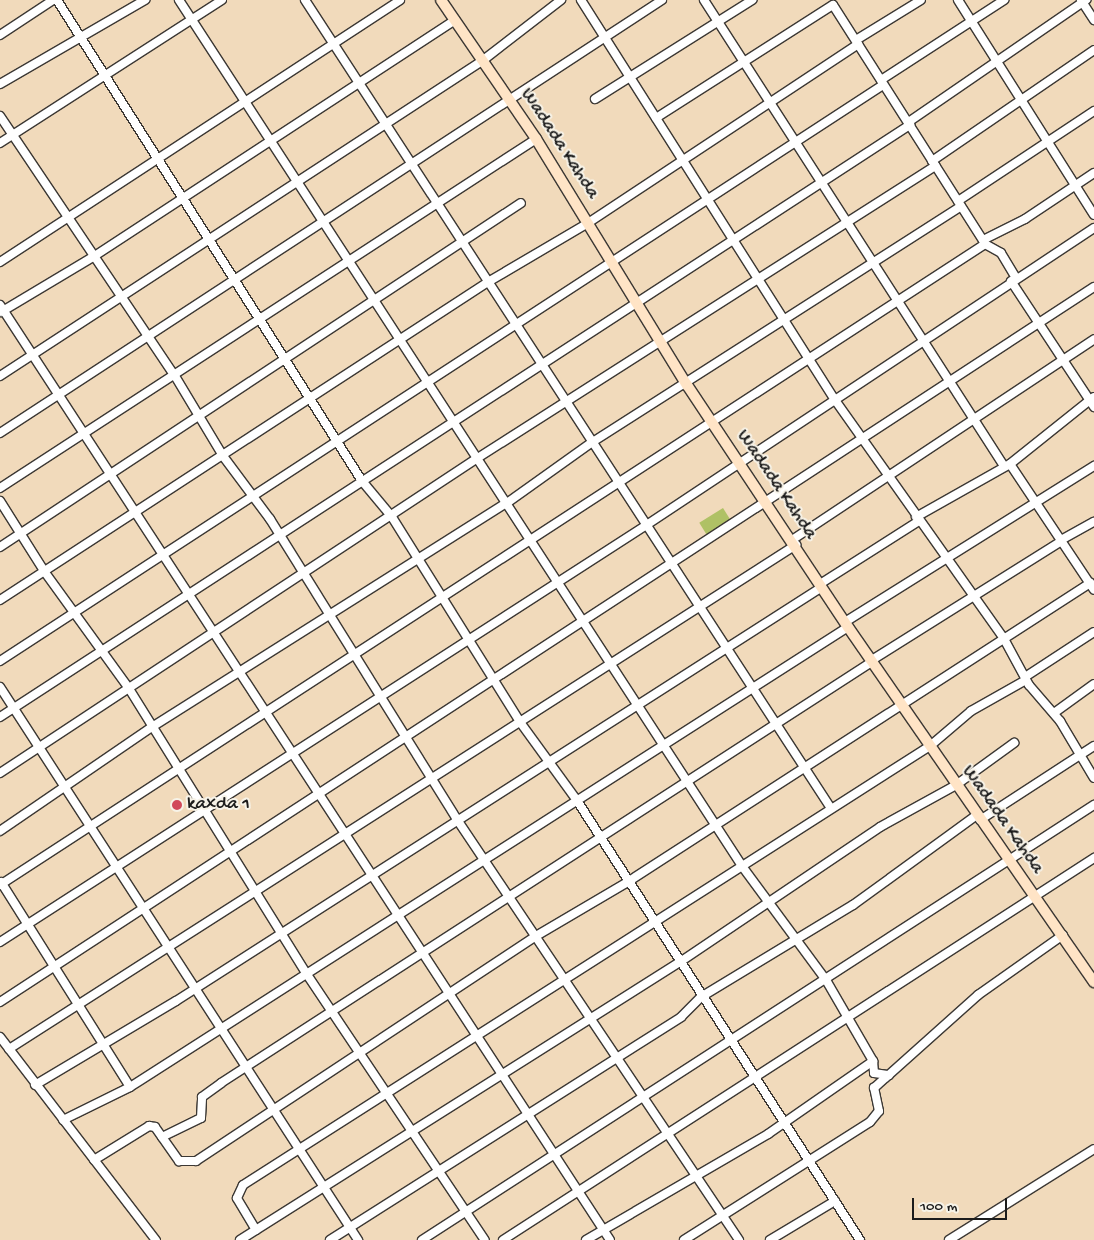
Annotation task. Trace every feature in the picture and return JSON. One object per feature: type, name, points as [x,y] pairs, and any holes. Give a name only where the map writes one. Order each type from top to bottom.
[{"type":"main road","name":"Wadada Kahda","points":[[441,0],[536,139],[687,385],[738,461],[769,502],[821,585],[902,702],[956,785],[1092,978]]},
{"type":"street","points":[[0,35],[55,0],[102,76],[312,397],[362,482],[392,517],[468,641],[496,679],[520,722],[546,761],[576,799],[626,883],[680,962],[701,997],[733,1040],[786,1120],[810,1162],[860,1240]]},
{"type":"street","points":[[0,84],[145,0]]},
{"type":"street","points":[[179,0],[244,104],[272,142],[320,219],[350,261],[454,422],[476,460],[507,503],[742,866],[793,940],[826,980],[846,1020],[873,1061],[874,1073],[889,1075]]},
{"type":"street","points":[[0,143],[222,0]]},
{"type":"street","points":[[305,0],[333,45],[361,81],[408,163],[516,324],[617,484],[673,564],[774,722],[805,764],[830,808]]},
{"type":"street","points":[[0,262],[244,104],[400,0]]},
{"type":"street","points":[[0,376],[482,61],[561,0]]},
{"type":"street","points":[[581,0],[601,38],[656,118],[835,400],[865,439],[946,560],[1003,637],[1026,679],[1054,713],[1094,778]]},
{"type":"street","points":[[0,433],[59,396],[320,219],[662,0]]},
{"type":"street","points":[[94,1160],[149,1126],[162,1137],[179,1161],[196,1161],[272,1108],[449,995],[536,936],[626,883],[805,764],[1091,583],[1037,504],[1007,465],[953,382],[921,340],[798,142],[704,0]]},
{"type":"street","points":[[595,99],[752,0]]},
{"type":"street","points":[[0,600],[488,282],[588,223],[921,0]]},
{"type":"street","points":[[958,0],[1094,215]]},
{"type":"street","points":[[0,661],[72,610],[428,384],[611,260],[709,200],[798,142],[882,83],[974,23],[1004,0]]},
{"type":"street","points":[[0,717],[823,183],[1083,1],[1094,20]]},
{"type":"street","points":[[36,1085],[104,1045],[821,585],[918,519],[1007,465],[1092,401],[1062,359],[1013,279],[1001,253],[984,242],[959,204],[833,2],[656,118]]},
{"type":"street","points":[[455,20],[93,258],[1,309],[34,354],[134,514],[214,631],[264,713],[292,752],[317,796],[344,834],[395,915],[424,954],[449,995],[503,1073],[610,1240]]},
{"type":"street","points":[[0,773],[128,687],[305,574],[476,460],[663,344],[849,224],[1094,50]]},
{"type":"street","points":[[0,830],[152,727],[240,673],[417,556],[507,503],[591,443],[687,385],[874,264],[1094,111]]},
{"type":"street","points":[[0,116],[69,218],[93,258],[122,296],[147,337],[175,376],[223,456],[305,574],[354,659],[430,779],[590,1018],[620,1056],[694,1176],[740,1240]]},
{"type":"street","points":[[0,488],[175,376],[259,317],[350,261],[435,202],[536,139]]},
{"type":"street","points":[[130,1087],[80,1003],[1,883],[90,828],[176,769],[264,713],[354,659],[617,484],[899,304],[984,242],[1025,220],[1094,172]]},
{"type":"street","points":[[0,547],[288,360],[374,298],[521,203]]},
{"type":"street","points":[[0,942],[117,869],[292,752],[380,698],[557,581],[645,526],[738,461],[835,400],[921,340],[1094,228]]},
{"type":"street","points":[[0,1002],[953,382],[1094,287]]},
{"type":"street","points":[[9,1048],[700,606],[888,476],[977,419],[1062,359],[1094,339]]},
{"type":"street","points":[[63,1120],[130,1087],[483,857],[1094,466]]},
{"type":"street","points":[[0,501],[44,571],[128,687],[176,769],[206,808],[230,852],[256,890],[306,973],[362,1051],[387,1093],[485,1240]]},
{"type":"street","points":[[162,1137],[192,1126],[201,1118],[202,1098],[246,1068],[510,897],[600,842],[686,779],[774,722],[972,596],[1094,522]]},
{"type":"street","points":[[256,1230],[237,1198],[242,1185],[651,921],[742,866],[830,808],[930,746],[971,711],[1026,679],[1094,632]]},
{"type":"street","points":[[1054,713],[1094,684]]},
{"type":"street","points":[[0,687],[42,746],[90,828],[142,909],[169,946],[219,1028],[300,1148],[358,1240]]},
{"type":"street","points":[[240,1240],[325,1188],[770,904],[887,823],[956,785],[1014,743]]},
{"type":"street","points":[[330,1240],[528,1112],[681,1017],[701,997],[852,905],[979,818],[1094,746]]},
{"type":"street","points":[[422,1240],[554,1152],[733,1040],[1008,859],[1094,805]]},
{"type":"street","points":[[503,1240],[758,1079],[1094,858]]},
{"type":"street","points":[[684,1240],[810,1162],[870,1122],[880,1111],[874,1088],[978,995],[1063,935]]},
{"type":"street","points":[[0,1037],[156,1240]]},
{"type":"street","points":[[586,1240],[786,1120],[873,1061]]},
{"type":"street","points":[[949,1240],[1094,1149]]},
{"type":"street","points":[[770,1240],[835,1201]]},
{"type":"green space","points":[[723,508],[731,521],[707,536],[699,523]]},
{"type":"place","name":"kaxda 1","points":[[177,805]]}]
